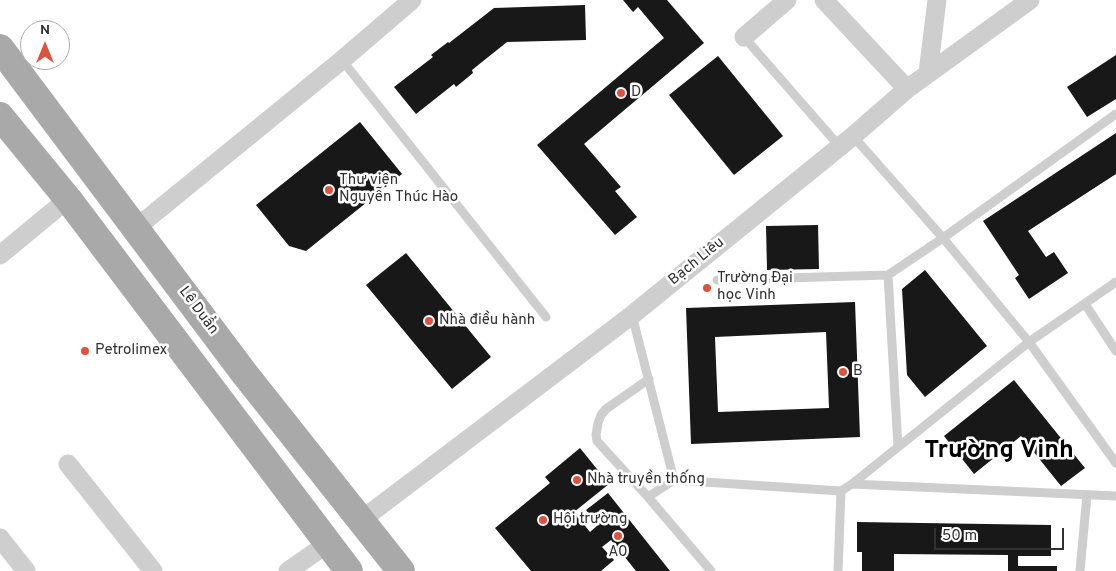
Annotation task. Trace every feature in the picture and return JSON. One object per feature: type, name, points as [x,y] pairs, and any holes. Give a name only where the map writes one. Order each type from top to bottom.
[{"type":"main road","name":"Lê Duẩn","points":[[0,48],[244,373],[401,571]]},
{"type":"main road","points":[[0,116],[108,251],[349,571]]},
{"type":"main road","points":[[108,251],[136,228]]},
{"type":"main road","points":[[327,544],[360,521]]},
{"type":"street","points":[[136,228],[342,60],[412,0]]},
{"type":"street","points":[[744,37],[787,0]]},
{"type":"street","points":[[824,0],[907,89]]},
{"type":"street","points":[[928,73],[937,0]]},
{"type":"street","name":"Bạch Liêu","points":[[360,521],[632,314],[847,141],[907,89],[1030,0]]},
{"type":"street","points":[[0,255],[68,199]]},
{"type":"street","points":[[68,464],[153,571]]},
{"type":"street","points":[[0,538],[26,571]]},
{"type":"street","points":[[288,571],[327,544]]},
{"type":"lane","points":[[744,37],[943,238],[1029,342],[1116,463]]},
{"type":"lane","points":[[342,60],[546,317]]},
{"type":"lane","points":[[717,280],[888,275],[943,238],[1116,114]]},
{"type":"lane","points":[[888,275],[898,447]]},
{"type":"lane","points":[[648,498],[674,480],[841,491],[1029,342],[1116,282]]},
{"type":"lane","points":[[1085,304],[1116,351]]},
{"type":"lane","points":[[632,314],[674,480]]},
{"type":"lane","points":[[649,379],[606,409],[601,415],[596,435],[600,445],[711,571]]},
{"type":"lane","points":[[852,484],[1116,496]]},
{"type":"lane","points":[[838,571],[841,491]]},
{"type":"lane","points":[[1080,571],[1088,495]]},
{"type":"building","name":"D","points":[[623,0],[667,0],[704,43],[584,144],[621,187],[615,191],[637,217],[615,235],[537,145],[664,38],[638,7],[633,12]]},
{"type":"building","points":[[585,5],[586,40],[507,42],[472,70],[473,73],[456,87],[454,84],[416,114],[394,87],[433,57],[431,55],[494,8]]},
{"type":"building","points":[[1116,55],[1116,99],[1087,117],[1067,87]]},
{"type":"building","points":[[718,56],[783,136],[734,175],[669,95]]},
{"type":"building","name":"Thư viện Nguyễn Thúc Hào","points":[[360,122],[402,174],[306,251],[289,246],[256,205]]},
{"type":"building","points":[[1116,133],[1116,174],[1028,231],[1046,257],[1054,252],[1068,273],[1029,299],[1015,278],[1019,275],[983,221]]},
{"type":"building","points":[[818,225],[819,269],[767,270],[766,226]]},
{"type":"building","name":"Nhà điều hành","points":[[406,253],[491,357],[452,389],[366,285]]},
{"type":"building","points":[[925,270],[987,346],[925,397],[907,375],[902,289]]},
{"type":"building","name":"B","points":[[855,302],[860,437],[691,444],[686,308]],"holes":[[[826,332],[829,408],[718,412],[715,337]]]},
{"type":"building","points":[[1014,380],[1085,468],[1061,486],[1021,436],[974,474],[944,436]]},
{"type":"building","points":[[580,448],[609,484],[574,512],[590,532],[598,525],[586,510],[608,493],[670,571],[636,571],[611,540],[602,547],[614,560],[601,571],[531,571],[495,528],[550,483],[545,477]]},
{"type":"building","points":[[857,522],[1051,525],[1051,556],[1018,556],[1018,566],[1057,566],[1057,571],[1008,571],[1008,555],[894,554],[894,571],[862,571],[862,552],[857,552]]},
{"type":"place","name":"D","points":[[621,93]]},
{"type":"place","name":"Thư viện Nguyễn Thúc Hào","points":[[329,190]]},
{"type":"place","name":"Trường Đại học Vinh","points":[[707,288]]},
{"type":"place","name":"Nhà điều hành","points":[[429,321]]},
{"type":"place","name":"Petrolimex","points":[[85,351]]},
{"type":"place","name":"B","points":[[843,372]]},
{"type":"place","name":"Nhà truyền thống","points":[[577,480]]},
{"type":"place","name":"Hội trường","points":[[543,520]]},
{"type":"place","name":"A0","points":[[618,536]]},
{"type":"district","name":"Trường Vinh","points":[[999,452]]}]
